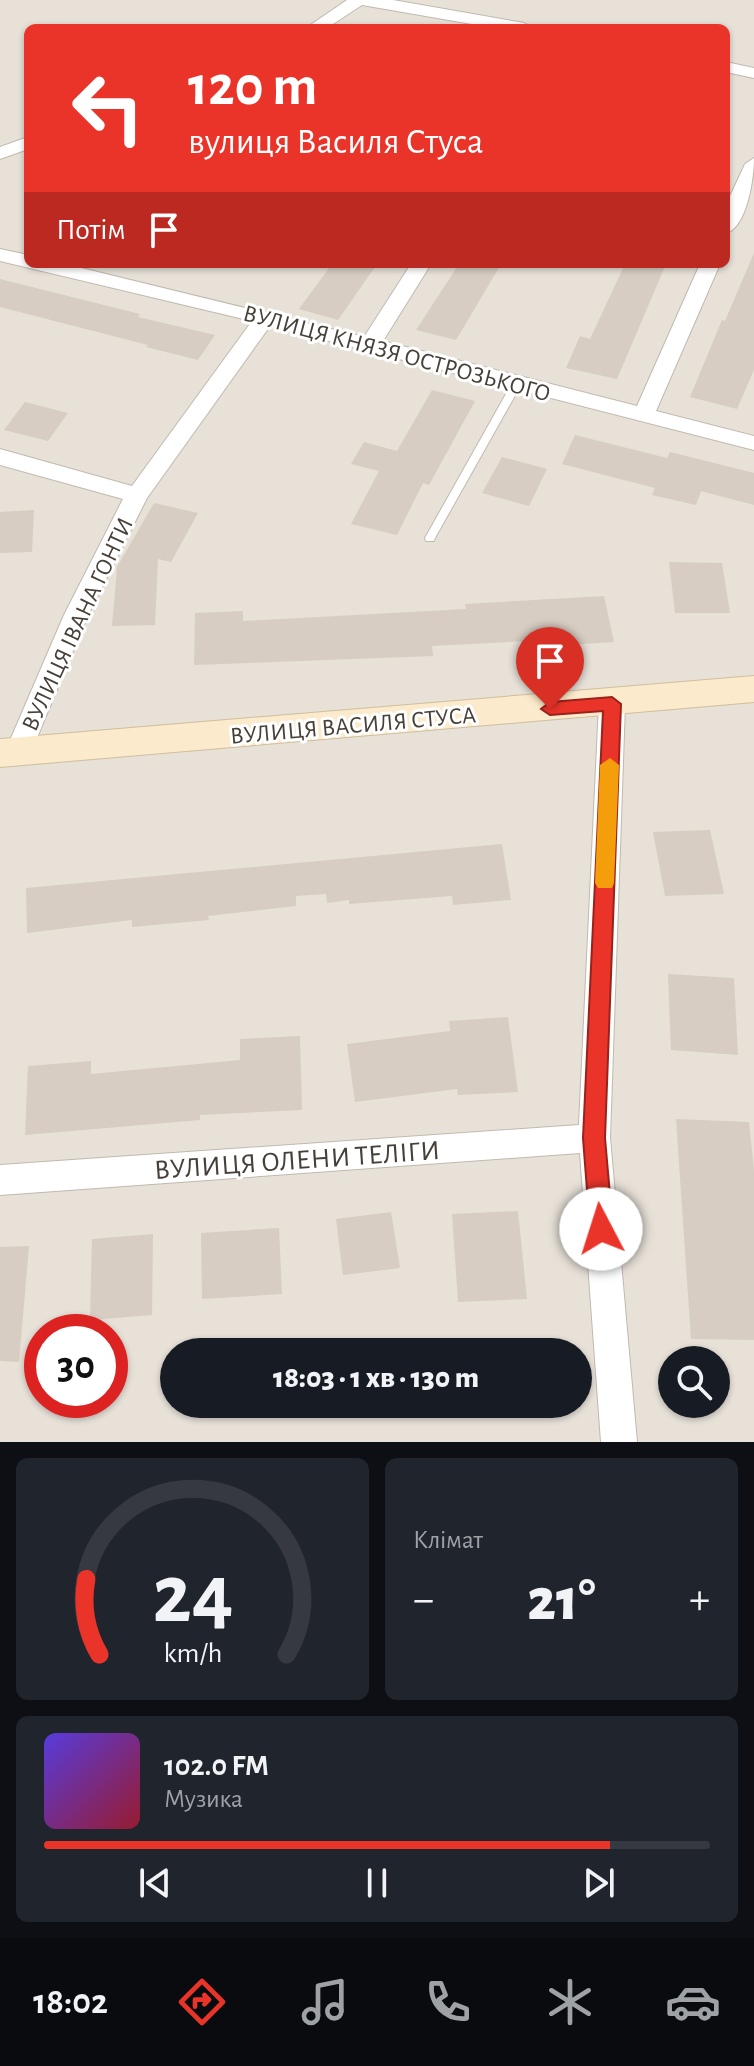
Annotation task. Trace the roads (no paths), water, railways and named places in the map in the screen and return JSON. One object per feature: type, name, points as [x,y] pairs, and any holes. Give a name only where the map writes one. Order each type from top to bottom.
[{"type":"street","points":[[321,24],[358,0]]},
{"type":"street","points":[[364,0],[501,24]]},
{"type":"street","points":[[730,68],[754,73]]},
{"type":"street","points":[[0,153],[24,144]]},
{"type":"street","points":[[730,218],[754,164]]},
{"type":"street","points":[[0,255],[24,260]]},
{"type":"street","name":"ВУЛИЦЯ КНЯЗЯ ОСТРОЗЬКОГО","points":[[80,268],[121,272],[265,318],[516,385],[754,443]]},
{"type":"street","points":[[369,346],[418,268]]},
{"type":"street","points":[[643,416],[708,268]]},
{"type":"street","points":[[137,495],[265,318]]},
{"type":"street","name":"ВУЛИЦЯ ІВАНА ГОНТИ","points":[[0,457],[137,495],[9,753]]},
{"type":"street","name":"ВУЛИЦЯ ВАСИЛЯ СТУСА","points":[[9,753],[612,704],[754,689]]},
{"type":"street","points":[[612,704],[594,1138],[619,1442]]},
{"type":"street","name":"ВУЛИЦЯ ОЛЕНИ ТЕЛІГИ","points":[[0,1180],[594,1138]]},
{"type":"lane","points":[[430,538],[516,385]]}]
